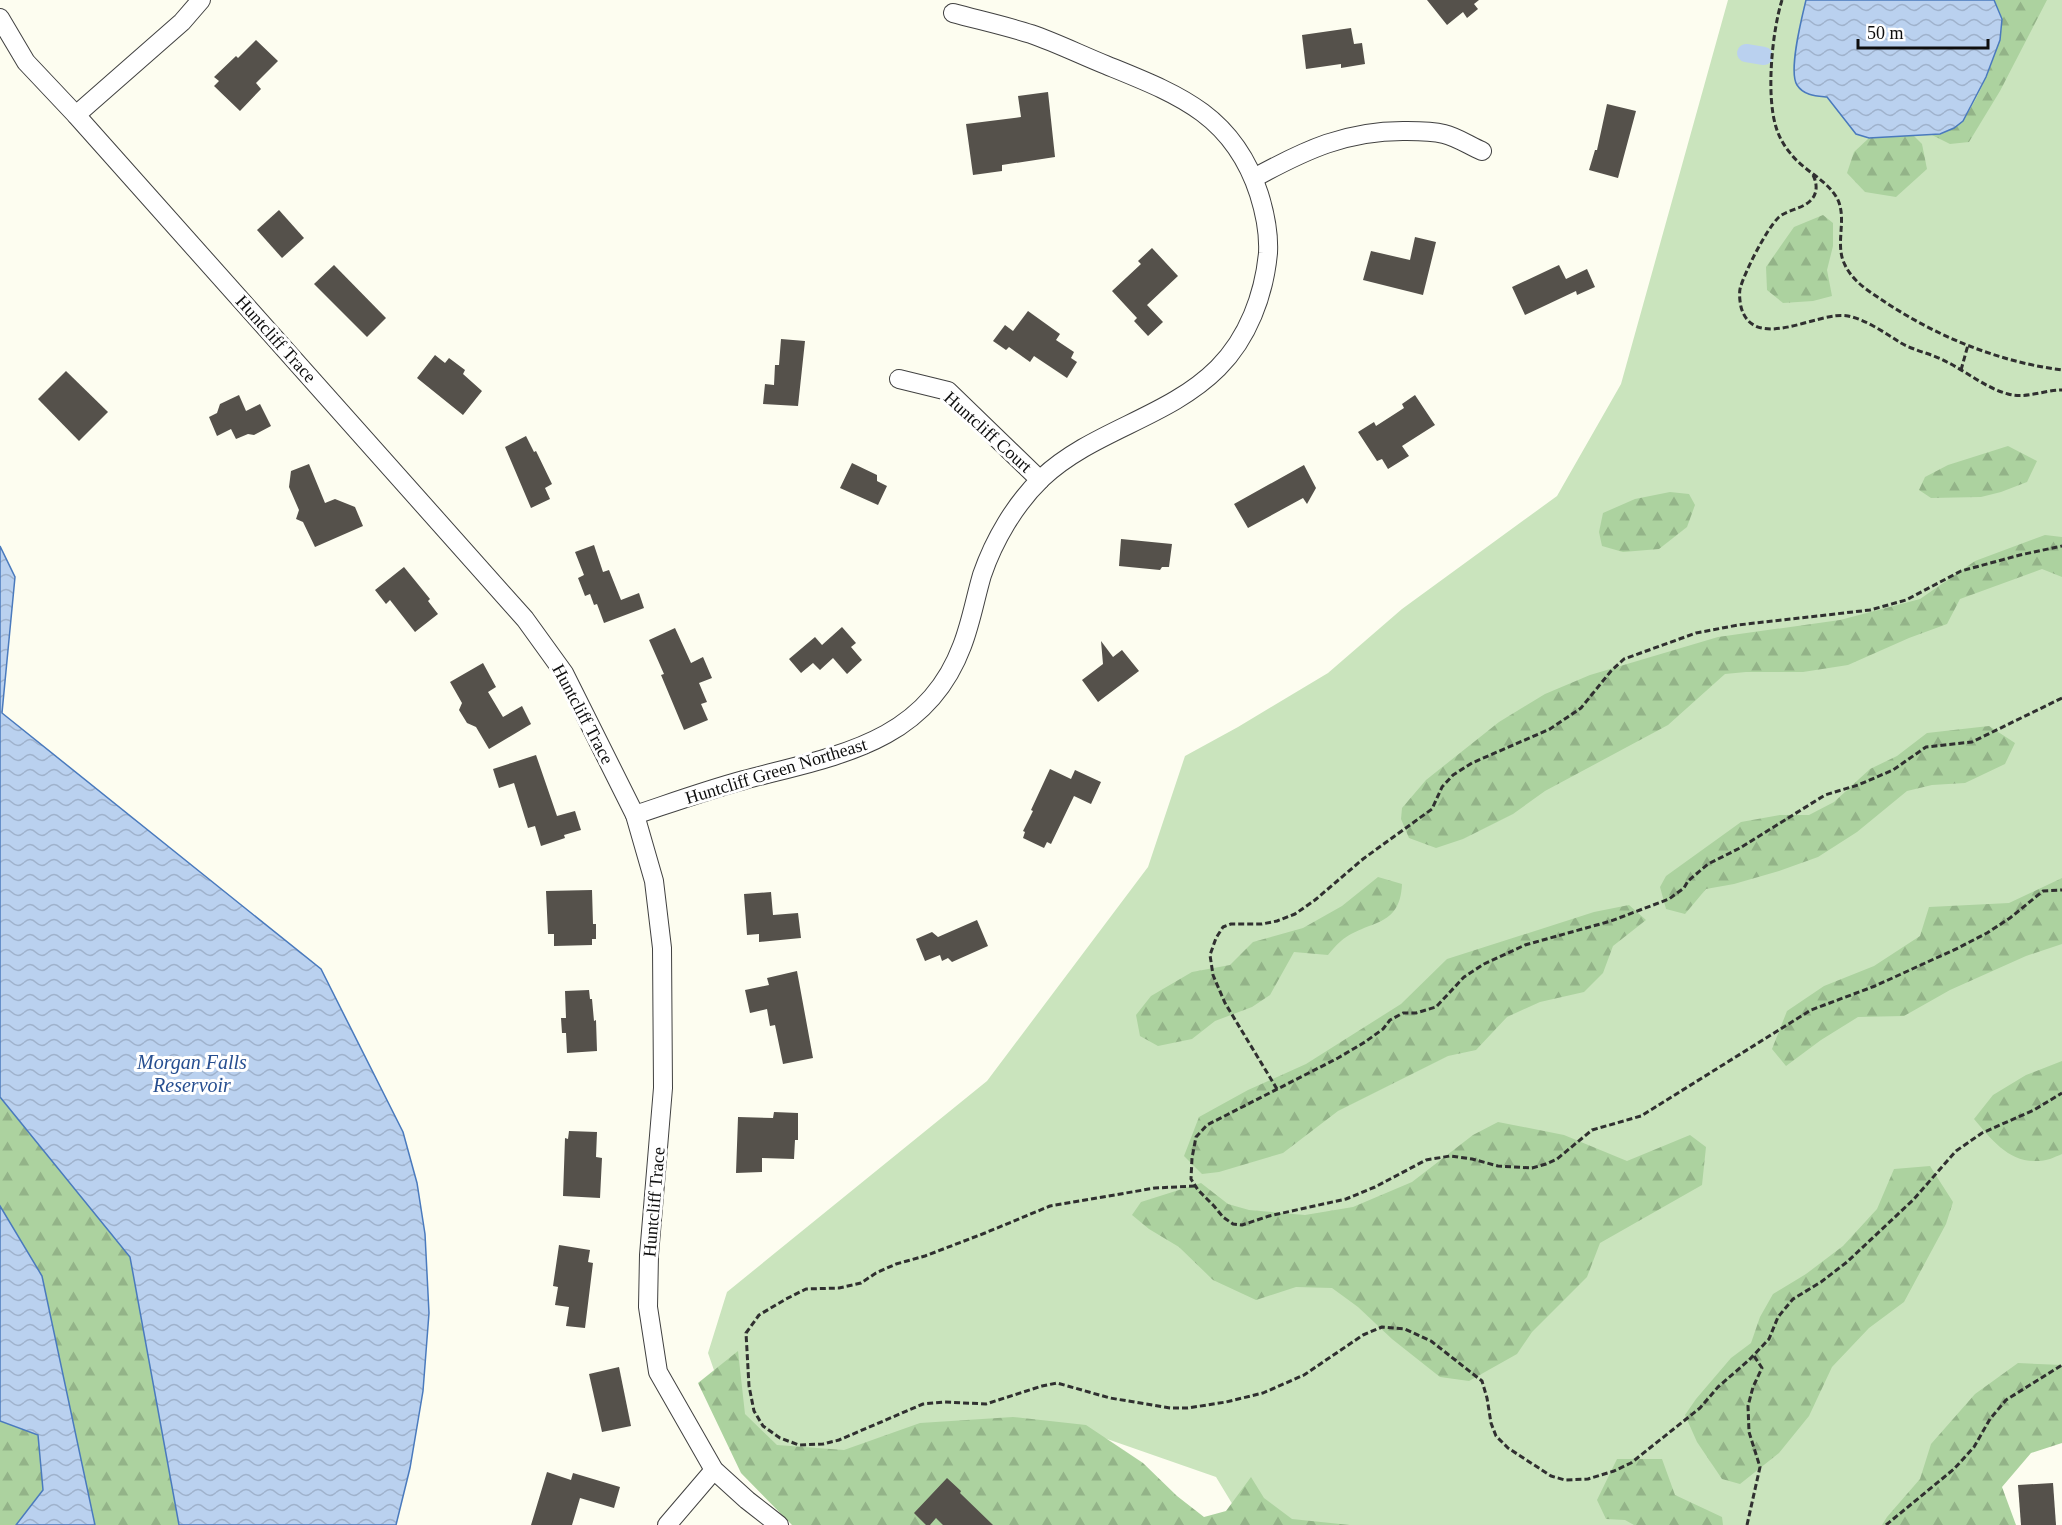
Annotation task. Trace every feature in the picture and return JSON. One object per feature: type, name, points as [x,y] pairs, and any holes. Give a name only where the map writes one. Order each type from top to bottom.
[{"type":"street","points":[[76,115],[182,22],[201,0]]},
{"type":"street","name":"Huntcliff Green Northeast","points":[[635,815],[707,790],[854,751],[884,736],[914,716],[935,694],[952,669],[963,644],[993,546],[1012,513],[1040,480],[1062,461],[1091,443],[1173,402],[1202,383],[1221,366],[1236,346],[1258,304],[1266,274],[1268,245],[1264,210],[1254,178],[1238,148],[1220,126],[1196,107],[1170,91],[1031,34],[953,13]]},
{"type":"street","name":"Huntcliff Trace","points":[[0,18],[26,62],[76,115],[525,619],[564,673],[635,815],[654,881],[662,948],[663,1088],[649,1254],[648,1307],[658,1372],[714,1470],[747,1500],[780,1525]]},
{"type":"street","points":[[1254,178],[1299,154],[1342,139],[1386,131],[1446,134],[1482,152]]},
{"type":"street","name":"Huntcliff Court","points":[[899,379],[948,391],[1040,480]]},
{"type":"street","points":[[668,1525],[714,1470]]},
{"type":"path","points":[[1782,0],[1778,12],[1772,59],[1772,101],[1775,124],[1780,139],[1792,156],[1830,189],[1840,207],[1840,246],[1844,263],[1852,276],[1876,296],[1932,331],[2020,361],[2062,370]]},
{"type":"path","points":[[1813,173],[1816,183],[1813,198],[1806,205],[1779,217],[1771,226],[1746,274],[1740,290],[1740,301],[1747,317],[1761,328],[1774,330],[1837,315],[1849,316],[2008,394],[2028,395],[2062,390]]},
{"type":"path","points":[[1961,370],[1968,345]]},
{"type":"path","points":[[1277,1089],[1225,1003],[1213,975],[1210,955],[1215,938],[1223,927],[1231,924],[1262,924],[1295,914],[1370,853],[1432,809],[1442,788],[1453,775],[1472,763],[1550,729],[1565,719],[1581,708],[1611,671],[1624,659],[1665,643],[1707,631],[1738,625],[1870,610],[1906,600],[1961,571],[2062,546]]},
{"type":"path","points":[[2062,698],[1972,742],[1926,747],[1893,770],[1858,785],[1825,795],[1749,842],[1708,864],[1688,881],[1684,888],[1669,899],[1611,921],[1525,945],[1484,964],[1464,977],[1436,1007],[1416,1013],[1403,1013],[1390,1020],[1383,1029],[1365,1042],[1207,1125],[1196,1137],[1191,1179],[1223,1217],[1233,1224],[1242,1225],[1269,1216],[1346,1199],[1426,1160],[1450,1156],[1472,1158],[1498,1166],[1532,1167],[1546,1164],[1557,1159],[1592,1130],[1641,1116],[1811,1010],[1883,983],[1958,948],[2010,918],[2043,891],[2062,890]]},
{"type":"path","points":[[1195,1186],[1155,1188],[1050,1206],[925,1256],[896,1264],[861,1283],[839,1288],[806,1289],[786,1299],[759,1316],[746,1333],[749,1386],[754,1411],[763,1426],[780,1438],[799,1445],[823,1444],[839,1440],[922,1404],[944,1402],[986,1404],[1057,1383],[1110,1398],[1188,1408],[1263,1393],[1304,1375],[1363,1335],[1382,1327],[1405,1329],[1431,1341],[1482,1381],[1496,1436],[1508,1448],[1551,1476],[1565,1480],[1588,1479],[1614,1472],[1631,1463],[1700,1408],[1718,1387],[1769,1339],[1778,1317],[1793,1299],[1821,1282],[1847,1262],[1912,1200],[1956,1151],[1982,1133],[2034,1110],[2062,1093]]},
{"type":"path","points":[[1747,1525],[1760,1467],[1749,1432],[1748,1406],[1753,1387],[1762,1368],[1754,1355]]},
{"type":"path","points":[[1887,1525],[1954,1469],[1974,1447],[1990,1419],[2006,1401],[2062,1365]]},
{"type":"green space","points":[[1728,0],[2062,0],[2062,1413],[1981,1465],[2002,1525],[1245,1525],[1216,1477],[1067,1425],[807,1467],[737,1436],[708,1353],[727,1292],[987,1081],[1148,867],[1185,756],[1328,673],[1402,609],[1557,496],[1621,384]]},
{"type":"green space","points":[[1994,0],[2047,0],[2000,91],[1969,142],[1950,144],[1930,134],[1957,126],[1969,111],[1982,87],[1994,58],[2001,32],[2001,16]]},
{"type":"green space","points":[[1913,135],[1922,144],[1927,169],[1896,197],[1865,192],[1847,173],[1854,152],[1869,138]]},
{"type":"green space","points":[[1823,215],[1833,223],[1833,246],[1827,270],[1832,296],[1813,301],[1783,303],[1767,290],[1766,267],[1794,227]]},
{"type":"green space","points":[[2008,446],[2037,461],[2027,482],[1981,497],[1931,498],[1919,490],[1925,477],[1948,465]]},
{"type":"green space","points":[[1670,492],[1689,494],[1695,505],[1687,527],[1659,549],[1623,552],[1602,546],[1599,532],[1603,513],[1635,499]]},
{"type":"green space","points":[[2045,535],[2062,537],[2062,577],[2042,569],[1960,599],[1947,624],[1848,665],[1803,672],[1725,674],[1668,725],[1545,791],[1513,814],[1463,839],[1436,848],[1409,838],[1401,819],[1402,808],[1426,780],[1499,722],[1545,694],[1590,675],[1718,637],[1840,620],[1920,599],[1975,561]]},
{"type":"green space","points":[[1989,726],[2015,743],[2005,764],[1965,783],[1932,785],[1907,791],[1857,832],[1818,857],[1734,884],[1706,889],[1685,914],[1666,909],[1660,887],[1666,876],[1741,822],[1780,815],[1809,815],[1834,802],[1870,769],[1897,756],[1927,733]]},
{"type":"green space","points":[[1378,877],[1402,884],[1400,898],[1389,916],[1351,934],[1328,955],[1294,952],[1270,995],[1252,1007],[1215,1021],[1192,1039],[1158,1046],[1140,1036],[1136,1015],[1151,996],[1192,972],[1230,965],[1253,942],[1303,928],[1342,906]]},
{"type":"green space","points":[[2062,878],[2062,944],[2026,956],[1950,990],[1904,1016],[1858,1017],[1821,1040],[1786,1066],[1772,1049],[1787,1011],[1824,986],[1874,966],[1920,936],[1929,907],[2009,903]]},
{"type":"green space","points":[[1629,905],[1646,920],[1613,946],[1603,973],[1584,992],[1540,1002],[1507,1017],[1476,1050],[1448,1056],[1338,1111],[1283,1153],[1219,1172],[1202,1174],[1184,1156],[1199,1117],[1248,1090],[1306,1064],[1401,1004],[1447,959],[1594,912]]},
{"type":"green space","points":[[2062,1061],[2062,1154],[2048,1160],[2028,1161],[2010,1154],[2002,1149],[1974,1119],[1993,1095],[2026,1075]]},
{"type":"green space","points":[[0,1097],[130,1256],[179,1525],[95,1525],[42,1276],[0,1206]]},
{"type":"green space","points":[[1498,1122],[1564,1135],[1627,1161],[1690,1135],[1706,1147],[1702,1185],[1600,1243],[1587,1277],[1532,1332],[1517,1354],[1469,1381],[1440,1377],[1392,1339],[1358,1307],[1332,1288],[1296,1287],[1256,1300],[1213,1280],[1179,1247],[1149,1229],[1132,1215],[1141,1202],[1201,1183],[1228,1204],[1249,1210],[1305,1215],[1353,1207],[1412,1182],[1473,1135]]},
{"type":"green space","points":[[1930,1166],[1953,1202],[1946,1224],[1904,1302],[1869,1328],[1832,1367],[1809,1416],[1779,1453],[1740,1484],[1722,1479],[1697,1442],[1685,1415],[1731,1358],[1751,1343],[1760,1317],[1773,1294],[1806,1274],[1843,1246],[1877,1209],[1894,1169]]},
{"type":"green space","points":[[738,1351],[745,1414],[777,1445],[844,1450],[920,1423],[1013,1417],[1086,1425],[1143,1463],[1177,1496],[1204,1517],[1226,1511],[1251,1477],[1264,1498],[1292,1519],[1350,1525],[792,1525],[741,1473],[698,1383]]},
{"type":"green space","points":[[2018,1363],[2062,1365],[2062,1443],[2031,1453],[2002,1487],[2016,1525],[1882,1525],[1920,1479],[1931,1444],[1975,1394]]},
{"type":"green space","points":[[0,1421],[38,1435],[43,1490],[16,1525],[0,1525]]},
{"type":"green space","points":[[1617,1459],[1662,1459],[1675,1495],[1722,1517],[1723,1525],[1634,1525],[1625,1520],[1606,1519],[1597,1500]]},
{"type":"water","points":[[1806,0],[1994,0],[2002,19],[2000,40],[1986,77],[1963,121],[1940,134],[1869,138],[1856,134],[1827,97],[1807,93],[1797,85],[1794,68],[1795,56]]},
{"type":"water","name":"Morgan Falls Reservoir","points":[[0,546],[15,577],[2,713],[321,969],[403,1132],[417,1183],[425,1234],[429,1313],[423,1391],[410,1468],[396,1525],[179,1525],[130,1257],[0,1097]]},
{"type":"water","points":[[0,1206],[42,1276],[95,1525],[16,1525],[43,1490],[38,1435],[0,1421]]},
{"type":"building","points":[[1427,0],[1479,0],[1474,4],[1478,9],[1467,18],[1463,12],[1447,25]]},
{"type":"building","points":[[1351,28],[1354,44],[1362,43],[1365,64],[1341,68],[1341,64],[1306,69],[1302,35]]},
{"type":"building","points":[[256,40],[278,61],[256,83],[261,89],[240,111],[214,86],[219,81],[214,77]]},
{"type":"building","points":[[1048,92],[1055,157],[1002,165],[1002,171],[973,175],[966,124],[1021,117],[1018,96]]},
{"type":"building","points":[[1607,104],[1636,111],[1618,178],[1589,170],[1595,150],[1597,150]]},
{"type":"building","points":[[279,210],[304,238],[282,258],[257,230]]},
{"type":"building","points":[[1415,237],[1436,242],[1423,295],[1363,280],[1371,251],[1410,260]]},
{"type":"building","points":[[1152,248],[1178,276],[1147,305],[1163,322],[1148,336],[1134,321],[1137,318],[1112,291],[1141,264],[1138,261]]},
{"type":"building","points":[[334,265],[386,318],[367,337],[314,284]]},
{"type":"building","points":[[1559,265],[1566,279],[1587,269],[1595,287],[1577,295],[1576,291],[1525,315],[1512,287]]},
{"type":"building","points":[[1028,311],[1060,334],[1056,340],[1074,352],[1071,358],[1077,362],[1067,378],[1034,356],[1030,362],[1009,347],[1006,350],[993,341],[1005,325],[1013,331]]},
{"type":"building","points":[[781,339],[805,341],[798,406],[763,404],[765,384],[774,385],[775,365],[779,365]]},
{"type":"building","points":[[435,355],[445,363],[449,358],[465,370],[463,374],[482,391],[463,415],[417,378]]},
{"type":"building","points":[[66,371],[108,412],[79,441],[38,399]]},
{"type":"building","points":[[239,395],[246,411],[260,404],[271,426],[254,435],[248,434],[236,439],[231,429],[217,436],[209,417],[217,413],[220,404]]},
{"type":"building","points":[[1415,395],[1435,425],[1402,446],[1409,456],[1388,469],[1382,459],[1377,461],[1358,432],[1374,422],[1376,426],[1404,408],[1402,404]]},
{"type":"building","points":[[526,436],[552,484],[545,488],[550,499],[531,508],[505,447]]},
{"type":"building","points":[[852,463],[877,475],[877,481],[887,486],[878,505],[840,488]]},
{"type":"building","points":[[309,464],[325,503],[335,499],[355,507],[363,526],[315,547],[303,522],[296,519],[299,510],[289,487],[291,471]]},
{"type":"building","points":[[1304,465],[1316,488],[1307,504],[1303,498],[1248,528],[1234,504]]},
{"type":"building","points":[[1121,539],[1172,544],[1169,567],[1162,567],[1160,570],[1119,566]]},
{"type":"building","points":[[594,545],[603,572],[609,570],[621,600],[639,593],[644,608],[604,623],[597,604],[594,605],[590,594],[585,596],[578,578],[584,575],[575,552]]},
{"type":"building","points":[[404,567],[430,599],[428,601],[438,614],[415,632],[390,600],[386,604],[375,590]]},
{"type":"building","points":[[842,627],[856,643],[851,647],[862,660],[847,674],[833,658],[820,670],[813,663],[801,673],[789,659],[815,637],[822,645]]},
{"type":"building","points":[[675,628],[691,663],[703,657],[712,678],[699,683],[707,702],[701,704],[708,720],[684,730],[649,640]]},
{"type":"building","points":[[1101,641],[1113,657],[1122,650],[1139,671],[1098,702],[1082,680],[1103,664]]},
{"type":"building","points":[[483,663],[496,687],[488,692],[503,717],[522,706],[531,724],[489,749],[476,727],[467,723],[459,710],[462,703],[450,682]]},
{"type":"building","points":[[536,755],[557,816],[575,811],[581,830],[541,846],[535,826],[528,828],[514,783],[499,788],[493,769]]},
{"type":"building","points":[[1050,769],[1071,779],[1075,770],[1101,782],[1091,804],[1074,796],[1051,844],[1047,842],[1044,848],[1023,838],[1025,832],[1023,831]]},
{"type":"building","points":[[592,890],[596,939],[592,939],[592,945],[554,946],[554,934],[548,934],[546,891]]},
{"type":"building","points":[[771,892],[773,915],[798,913],[801,938],[759,942],[759,934],[747,935],[744,894]]},
{"type":"building","points":[[977,920],[988,946],[952,962],[948,958],[942,961],[940,955],[925,961],[916,939],[932,932],[938,937]]},
{"type":"building","points":[[797,971],[813,1058],[783,1064],[775,1025],[770,1026],[767,1009],[750,1013],[745,990],[769,985],[767,978]]},
{"type":"building","points":[[589,990],[594,1021],[596,1020],[597,1051],[567,1053],[566,1033],[562,1033],[561,1018],[566,1018],[565,991]]},
{"type":"building","points":[[774,1112],[798,1113],[798,1140],[795,1140],[794,1159],[762,1158],[762,1172],[736,1173],[738,1117],[773,1118]]},
{"type":"building","points":[[569,1131],[597,1132],[596,1157],[602,1158],[600,1198],[563,1196],[565,1138],[568,1139]]},
{"type":"building","points":[[559,1245],[590,1250],[588,1262],[593,1263],[585,1328],[566,1326],[569,1307],[555,1305],[558,1287],[553,1286]]},
{"type":"building","points":[[619,1367],[631,1426],[602,1432],[589,1374]]},
{"type":"building","points":[[547,1472],[571,1480],[573,1473],[620,1487],[614,1508],[580,1498],[572,1525],[531,1525]]},
{"type":"building","points":[[947,1478],[993,1525],[943,1525],[936,1518],[930,1525],[926,1525],[914,1513]]},
{"type":"building","points":[[2053,1483],[2056,1525],[2021,1525],[2018,1485]]},
{"type":"waterway","points":[[1746,53],[1764,56]]}]
